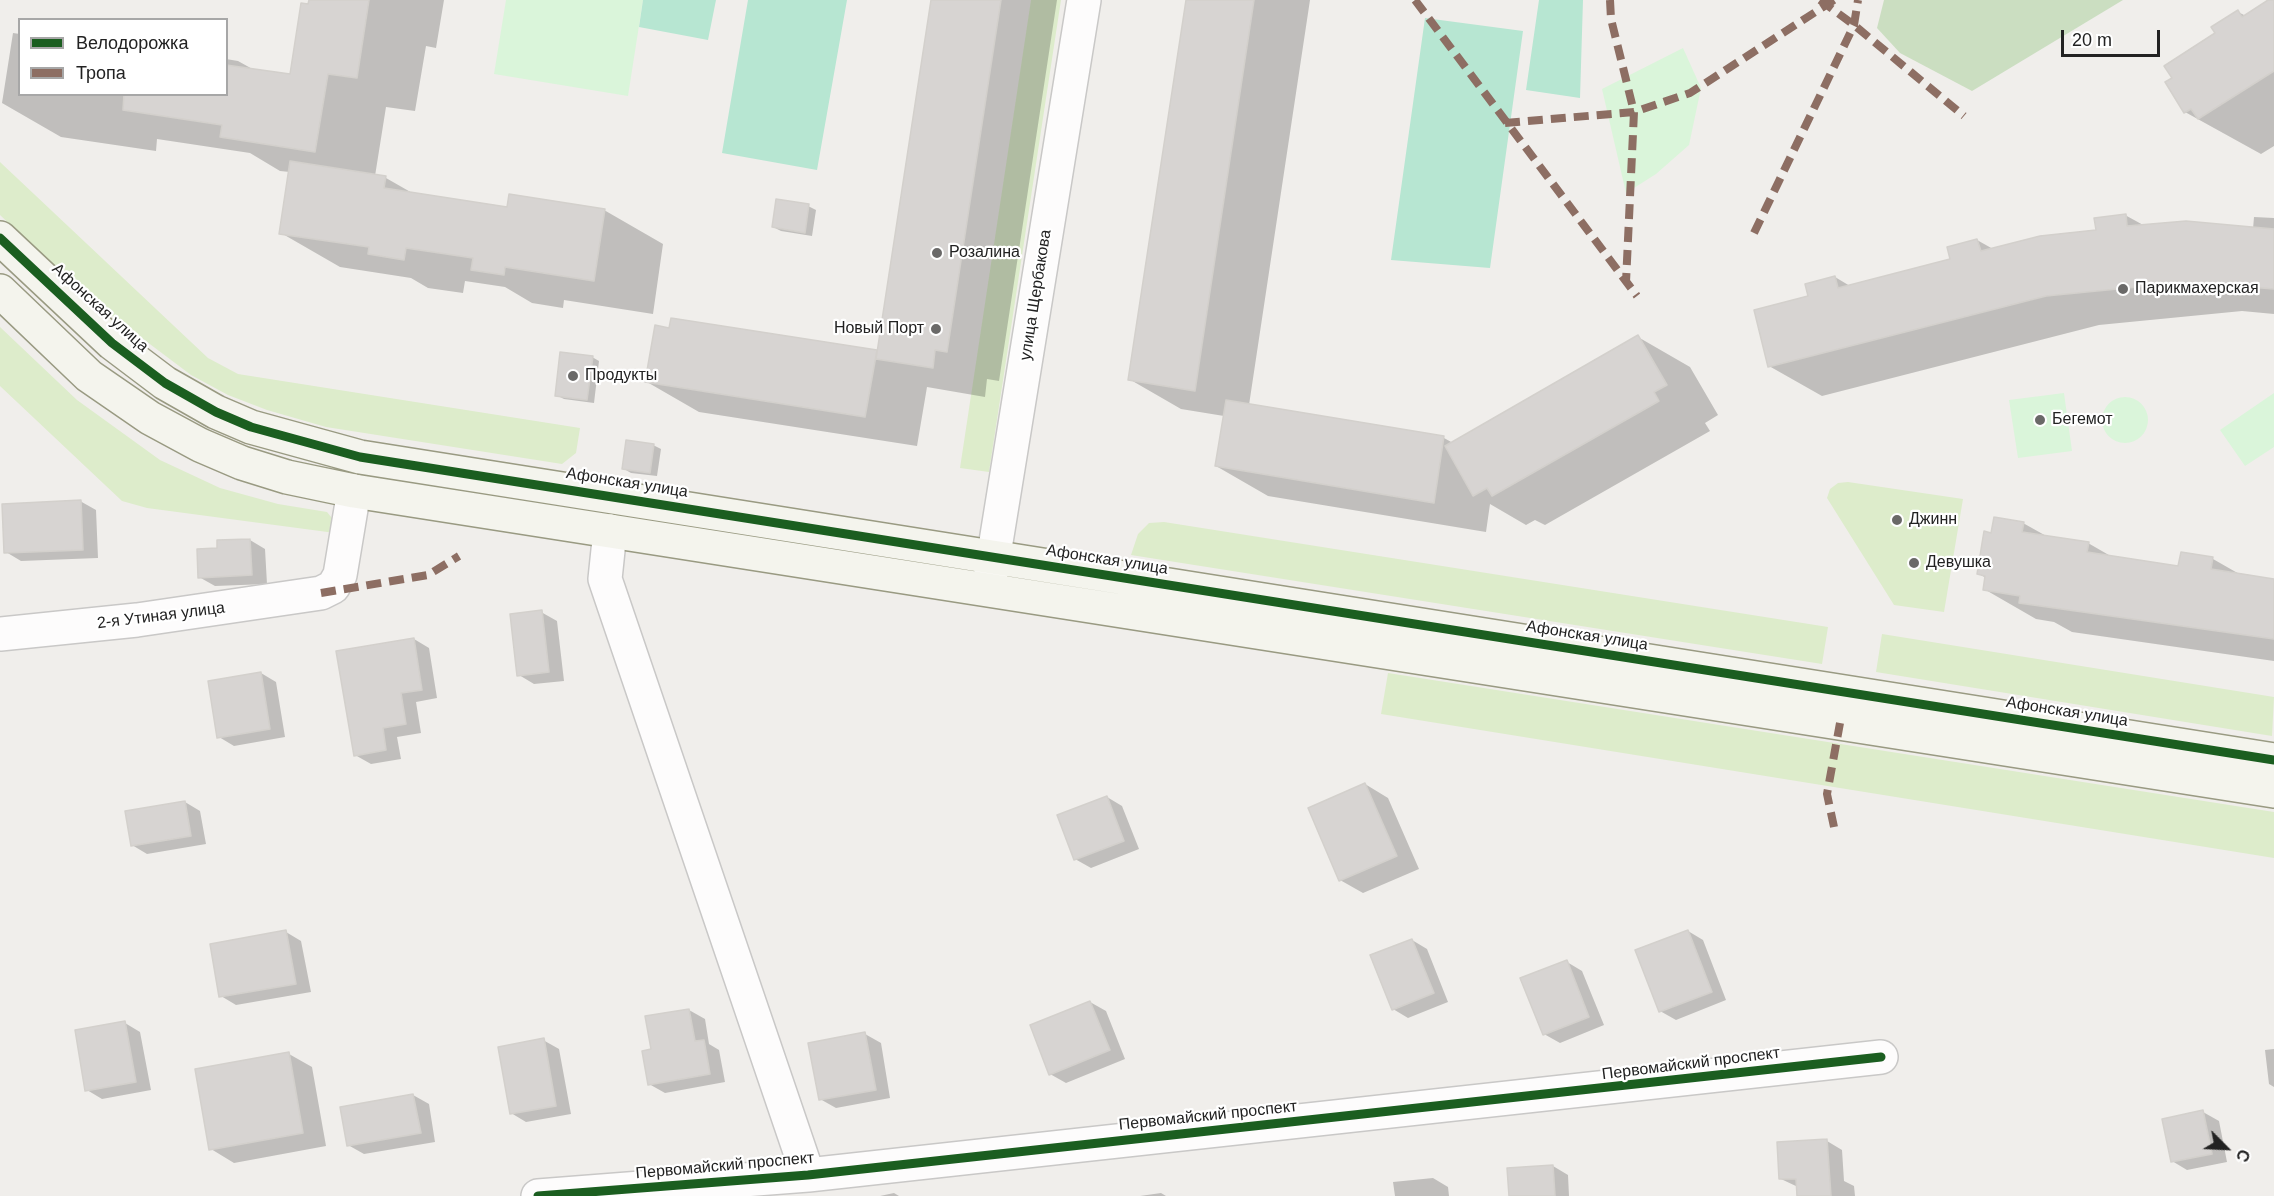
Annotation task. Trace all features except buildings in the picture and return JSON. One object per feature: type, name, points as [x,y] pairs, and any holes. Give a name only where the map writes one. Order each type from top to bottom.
[{"type":"street","name":"улица Щербакова","points":[[989,590],[1083,0]]},
{"type":"street","name":"Афонская улица","points":[[0,238],[112,343],[165,383],[216,412],[251,427],[360,456],[2274,760]]},
{"type":"street","points":[[0,291],[89,375],[150,418],[242,463],[287,477],[354,491],[2274,791]]},
{"type":"street","name":"2-я Утиная улица","points":[[0,634],[137,620],[321,593],[333,587],[340,575],[354,491]]},
{"type":"street","points":[[610,531],[605,579],[808,1175]]},
{"type":"street","name":"Первомайский проспект","points":[[538,1196],[808,1175],[1881,1057]]},
{"type":"green space","points":[[506,0],[643,0],[628,96],[494,74]]},
{"type":"green space","points":[[643,0],[716,0],[708,40],[639,27]]},
{"type":"green space","points":[[748,0],[847,0],[817,170],[722,153]]},
{"type":"green space","points":[[1031,0],[1061,0],[989,472],[960,468]]},
{"type":"green space","points":[[1539,0],[1583,0],[1580,98],[1526,90]]},
{"type":"green space","points":[[1884,0],[2123,0],[1972,91],[1900,53],[1877,28]]},
{"type":"green space","points":[[1425,18],[1523,31],[1490,268],[1391,260]]},
{"type":"green space","points":[[1683,48],[1701,88],[1689,145],[1656,174],[1626,193],[1602,89]]},
{"type":"green space","points":[[0,162],[208,358],[238,374],[580,428],[576,453],[562,464],[326,427],[267,410],[228,395],[191,375],[86,296],[0,215]]},
{"type":"green space","points":[[0,327],[77,400],[160,460],[220,488],[278,504],[327,512],[336,523],[335,533],[147,508],[122,501],[0,386]]},
{"type":"green space","points":[[2064,393],[2072,451],[2018,458],[2009,400]]},
{"type":"green space","points":[[2274,393],[2274,447],[2245,466],[2220,430]]},
{"type":"green space","points":[[2125,397],[2141,404],[2148,420],[2141,436],[2125,443],[2109,436],[2102,420],[2109,404]]},
{"type":"green space","points":[[1848,482],[1963,499],[1944,612],[1894,605],[1827,498],[1830,489],[1838,483]]},
{"type":"green space","points":[[1164,522],[1828,627],[1822,664],[1131,555],[1138,534],[1149,523]]},
{"type":"green space","points":[[1882,634],[2274,697],[2272,736],[1876,672]]},
{"type":"green space","points":[[1388,673],[2274,812],[2274,858],[1381,714]]},
{"type":"marked path","points":[[1415,0],[1637,296]]},
{"type":"marked path","points":[[1610,0],[1611,19],[1634,112],[1626,282]]},
{"type":"marked path","points":[[1820,0],[1854,25],[1964,116]]},
{"type":"marked path","points":[[1505,123],[1634,112],[1690,93],[1834,0]]},
{"type":"marked path","points":[[1754,233],[1854,25],[1858,0]]},
{"type":"marked path","points":[[321,593],[428,575],[459,556]]},
{"type":"marked path","points":[[1834,827],[1827,794],[1840,723]]},
{"type":"cycle path","points":[[0,238],[112,343],[165,383],[216,412],[251,427],[360,457],[2274,760]]},
{"type":"cycle path","points":[[538,1196],[808,1175],[1881,1057]]},
{"type":"place","name":"Розалина","points":[[937,253]]},
{"type":"place","name":"Парикмахерская","points":[[2123,289]]},
{"type":"place","name":"Новый Порт","points":[[936,329]]},
{"type":"place","name":"Продукты","points":[[573,376]]},
{"type":"place","name":"Бегемот","points":[[2040,420]]},
{"type":"place","name":"Джинн","points":[[1897,520]]},
{"type":"place","name":"Девушка","points":[[1914,563]]}]
